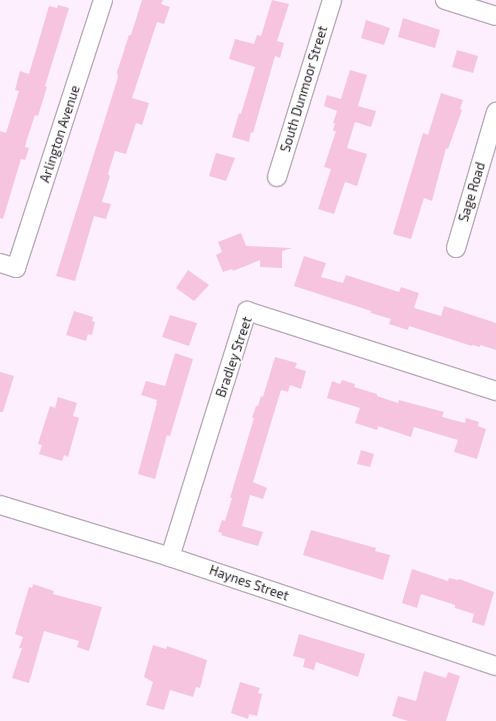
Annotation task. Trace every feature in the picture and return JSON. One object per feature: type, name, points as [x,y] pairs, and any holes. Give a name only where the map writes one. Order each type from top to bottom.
[{"type":"street","name":"Arlington Avenue","points":[[8,265],[103,0]]},
{"type":"street","name":"South Dunmoor Street","points":[[277,177],[332,0]]},
{"type":"street","points":[[445,0],[496,16]]},
{"type":"street","name":"Sage Road","points":[[456,248],[496,112]]},
{"type":"street","name":"Bradley Street","points":[[170,557],[247,311],[496,391]]},
{"type":"street","name":"Haynes Street","points":[[0,505],[170,557],[496,666]]},
{"type":"building","points":[[142,0],[163,0],[161,4],[170,7],[164,24],[157,22],[132,98],[149,103],[142,125],[136,123],[126,154],[115,151],[108,174],[110,176],[102,202],[111,204],[106,219],[94,216],[75,281],[56,276],[118,77],[117,72]]},
{"type":"building","points":[[272,0],[289,4],[277,41],[284,43],[280,58],[275,56],[253,133],[251,132],[249,142],[232,137],[239,113],[241,114],[255,67],[229,59],[235,39],[254,44],[257,35],[261,36]]},
{"type":"building","points":[[58,5],[69,8],[45,86],[47,87],[38,116],[35,115],[27,139],[25,147],[29,148],[25,160],[21,159],[3,219],[0,218],[0,131],[6,133],[19,91],[15,90],[20,71],[29,74],[49,6],[57,8]]},
{"type":"building","points":[[403,18],[440,30],[435,48],[398,37]]},
{"type":"building","points":[[366,20],[390,28],[384,45],[361,38]]},
{"type":"building","points":[[457,50],[478,56],[473,73],[452,67]]},
{"type":"building","points":[[350,70],[367,75],[358,106],[376,111],[371,127],[355,122],[347,148],[367,154],[357,186],[345,182],[334,214],[318,209],[331,169],[324,167],[336,131],[333,131],[335,123],[333,123],[337,111],[324,106],[327,95],[341,99]]},
{"type":"building","points":[[441,93],[463,100],[460,109],[462,110],[448,149],[446,148],[432,201],[424,198],[411,239],[393,234],[423,133],[428,135]]},
{"type":"building","points":[[216,153],[235,158],[226,181],[209,176]]},
{"type":"building","points":[[241,233],[246,246],[292,248],[282,251],[282,268],[260,267],[260,260],[233,271],[232,269],[223,272],[216,255],[222,252],[218,242]]},
{"type":"building","points":[[304,256],[326,263],[321,277],[343,283],[346,275],[399,292],[401,287],[419,293],[414,308],[441,316],[444,306],[496,323],[496,350],[480,345],[480,347],[472,346],[409,326],[408,330],[389,324],[391,319],[371,313],[371,311],[294,286]]},
{"type":"building","points":[[188,270],[209,285],[194,301],[176,288]]},
{"type":"building","points":[[74,311],[93,317],[92,321],[95,322],[92,335],[88,334],[86,341],[66,335]]},
{"type":"building","points":[[170,315],[197,323],[189,346],[162,337]]},
{"type":"building","points":[[175,353],[193,359],[170,436],[167,435],[155,479],[138,474],[157,403],[157,400],[141,395],[146,381],[165,386]]},
{"type":"building","points":[[275,357],[297,363],[295,368],[306,371],[301,389],[290,385],[288,392],[281,390],[253,482],[267,488],[263,499],[250,495],[242,526],[263,532],[258,546],[221,535],[222,533],[218,532],[222,520],[225,521],[232,498],[230,498],[254,418],[252,418],[261,396],[263,397]]},
{"type":"building","points":[[0,372],[14,376],[3,412],[0,412]]},
{"type":"building","points":[[342,380],[355,384],[354,387],[377,394],[377,396],[398,403],[399,400],[444,412],[442,417],[465,423],[466,418],[479,422],[478,426],[486,429],[477,459],[454,452],[458,440],[414,427],[411,437],[378,426],[377,430],[355,423],[360,408],[327,398],[332,381],[340,384]]},
{"type":"building","points":[[58,397],[77,403],[73,416],[79,418],[68,457],[64,455],[62,461],[39,454],[42,445],[38,444],[50,406],[55,408]]},
{"type":"building","points":[[361,450],[374,454],[370,467],[357,464]]},
{"type":"building","points":[[311,530],[376,548],[375,551],[390,555],[383,580],[303,555]]},
{"type":"building","points":[[412,569],[448,581],[449,578],[459,579],[494,592],[484,626],[472,622],[474,614],[455,608],[455,605],[421,594],[417,608],[402,603]]},
{"type":"building","points":[[33,584],[54,591],[53,594],[102,607],[89,651],[77,647],[79,641],[44,631],[29,683],[12,678],[22,648],[19,648],[23,637],[15,634],[29,587],[32,588]]},
{"type":"building","points":[[299,634],[365,654],[358,677],[316,662],[314,670],[303,667],[305,659],[293,656]]},
{"type":"building","points":[[153,645],[166,649],[167,646],[207,660],[200,688],[196,687],[193,697],[170,690],[164,710],[146,705],[153,682],[144,677]]},
{"type":"building","points":[[424,671],[446,678],[448,672],[460,676],[446,721],[408,721],[392,716],[398,696],[416,701]]},
{"type":"building","points":[[240,682],[260,688],[258,693],[262,694],[257,716],[249,714],[248,719],[231,713]]}]
